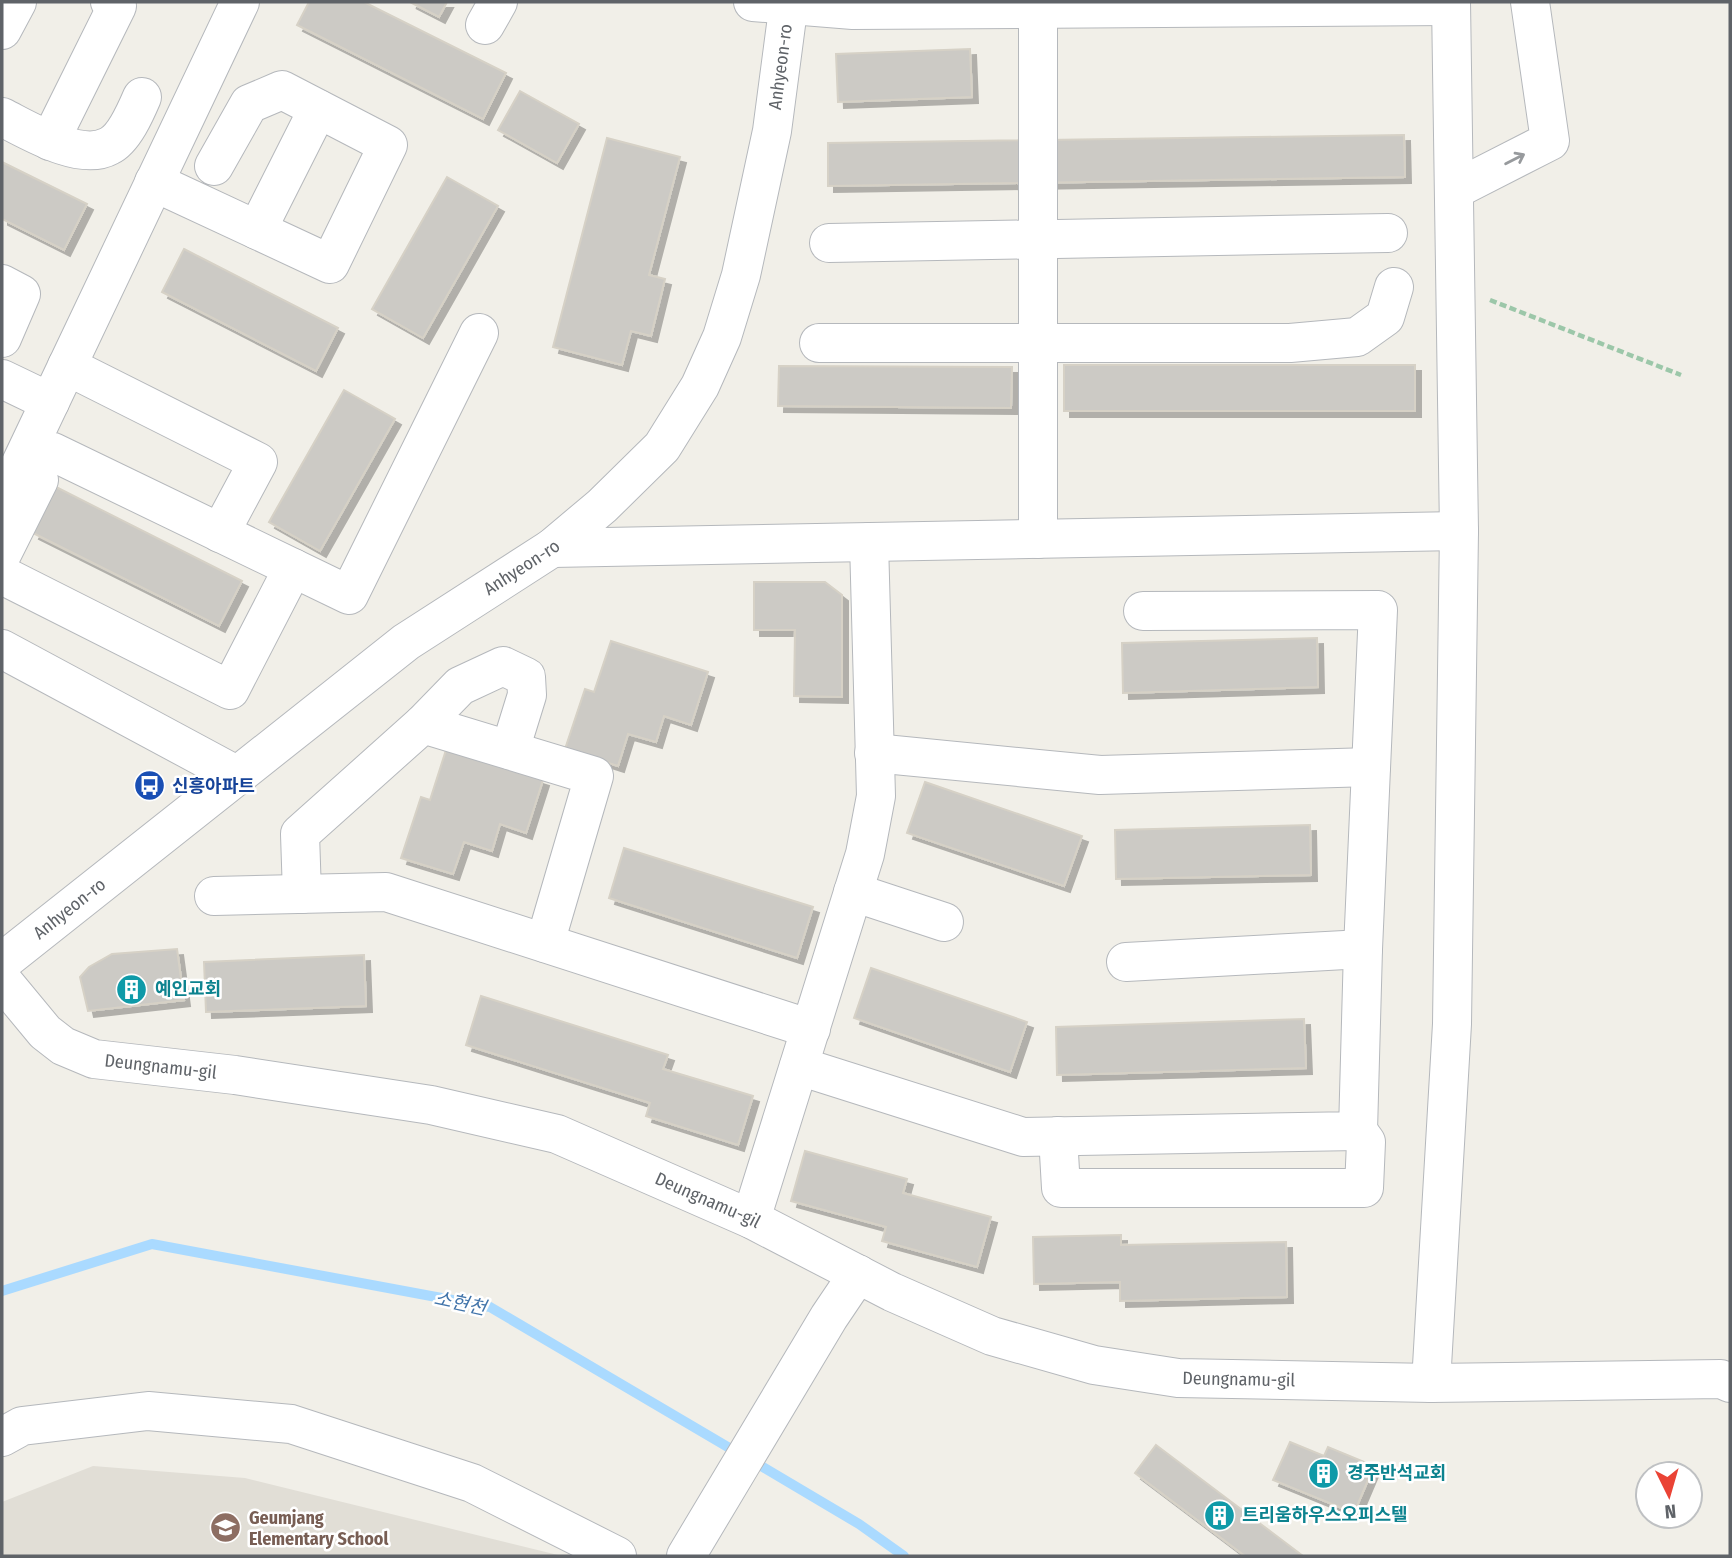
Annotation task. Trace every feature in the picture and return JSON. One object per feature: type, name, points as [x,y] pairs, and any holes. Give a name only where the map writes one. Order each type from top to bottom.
[{"type":"street","points":[[2,30],[18,2]]},
{"type":"street","points":[[50,141],[117,6],[110,2]]},
{"type":"street","points":[[2,554],[53,452],[79,372],[154,182],[240,2]]},
{"type":"street","points":[[1454,190],[1550,141],[1530,2]]},
{"type":"street","points":[[777,3],[853,10],[1037,5],[1451,4],[1460,531],[1452,1024],[1431,1383]]},
{"type":"street","name":"Anhyeon-ro","points":[[2,962],[406,642],[552,548],[602,506],[662,447],[700,386],[722,337],[741,275],[772,131],[777,3]]},
{"type":"street","points":[[1037,5],[1038,539]]},
{"type":"street","points":[[154,182],[330,264],[388,145],[282,90],[249,104],[214,166]]},
{"type":"street","points":[[2,117],[50,141],[88,150],[110,146],[130,123],[142,97]]},
{"type":"street","points":[[257,230],[318,109]]},
{"type":"street","points":[[830,243],[1388,233]]},
{"type":"street","points":[[2,284],[21,294],[2,338]]},
{"type":"street","points":[[819,343],[1290,343],[1357,337],[1385,317],[1394,287]]},
{"type":"street","points":[[53,452],[349,595],[480,333]]},
{"type":"street","points":[[2,503],[50,402],[79,372]]},
{"type":"street","points":[[79,372],[258,461],[220,533]]},
{"type":"street","points":[[2,379],[50,402]]},
{"type":"street","points":[[552,548],[1460,531]]},
{"type":"street","points":[[751,1219],[865,853],[876,796],[869,542]]},
{"type":"street","points":[[2,575],[230,690],[293,568]]},
{"type":"street","points":[[1058,1136],[1060,1188],[1364,1188],[1366,1142],[1358,1131],[1378,610],[1143,611]]},
{"type":"street","points":[[2,649],[238,776]]},
{"type":"street","points":[[302,894],[300,834],[424,724],[460,686],[503,666],[526,677],[527,695],[510,750]]},
{"type":"street","points":[[424,724],[593,776],[545,943]]},
{"type":"street","points":[[874,753],[1100,775],[1371,766]]},
{"type":"street","points":[[214,896],[386,892],[811,1029]]},
{"type":"street","points":[[853,892],[944,922]]},
{"type":"street","points":[[1126,962],[1363,949]]},
{"type":"street","name":"Deungnamu-gil","points":[[2,980],[45,1032],[62,1046],[94,1059],[235,1075],[431,1105],[557,1134],[751,1219],[892,1293],[992,1336],[1094,1365],[1178,1378],[1431,1383],[1721,1379],[1730,1383]]},
{"type":"street","points":[[799,1066],[1023,1137],[1358,1131]]},
{"type":"street","points":[[686,1556],[829,1317],[858,1274]]},
{"type":"street","points":[[2,1437],[22,1426],[148,1411],[290,1424],[472,1483],[617,1556]]},
{"type":"path","points":[[1456,286],[1681,376]]},
{"type":"shaded area","name":"Geumjang Elementary School","points":[[93,1466],[245,1478],[562,1556],[2,1556],[2,1502]]},
{"type":"building","points":[[309,2],[364,2],[506,73],[483,119],[297,25]]},
{"type":"building","points":[[410,2],[447,2],[439,17]]},
{"type":"building","points":[[970,49],[972,97],[838,102],[836,54]]},
{"type":"building","points":[[520,91],[579,124],[557,163],[498,130]]},
{"type":"building","points":[[1404,135],[1405,177],[828,186],[828,143]]},
{"type":"building","points":[[607,138],[680,157],[649,275],[665,279],[651,336],[631,331],[622,365],[553,347]]},
{"type":"building","points":[[2,162],[87,204],[64,250],[2,219]]},
{"type":"building","points":[[447,177],[498,206],[423,338],[372,309]]},
{"type":"building","points":[[184,249],[338,328],[316,371],[162,292]]},
{"type":"building","points":[[1064,365],[1415,365],[1415,411],[1064,411]]},
{"type":"building","points":[[779,366],[1012,367],[1011,408],[778,406]]},
{"type":"building","points":[[344,390],[395,419],[320,551],[269,522]]},
{"type":"building","points":[[56,487],[242,581],[219,626],[33,533]]},
{"type":"building","points":[[754,582],[825,582],[842,595],[842,697],[794,696],[795,630],[754,630]]},
{"type":"building","points":[[1317,638],[1318,687],[1123,693],[1122,643]]},
{"type":"building","points":[[611,641],[708,672],[691,725],[664,716],[656,742],[628,734],[618,766],[565,749],[585,689],[594,692]]},
{"type":"building","points":[[446,750],[543,780],[526,833],[500,824],[492,851],[464,842],[453,874],[401,858],[421,797],[430,800]]},
{"type":"building","points":[[925,782],[1082,836],[1064,886],[907,833]]},
{"type":"building","points":[[1310,825],[1311,875],[1116,879],[1115,830]]},
{"type":"building","points":[[624,848],[813,907],[797,958],[609,898]]},
{"type":"building","name":"예인교회","points":[[177,949],[184,1000],[88,1011],[80,977],[89,967],[112,954]]},
{"type":"building","points":[[364,955],[366,1006],[206,1012],[204,962]]},
{"type":"building","points":[[871,968],[1027,1022],[1010,1072],[854,1018]]},
{"type":"building","points":[[481,996],[668,1055],[663,1069],[753,1096],[738,1145],[646,1116],[650,1103],[466,1045]]},
{"type":"building","points":[[1304,1019],[1306,1068],[1057,1075],[1056,1027]]},
{"type":"building","points":[[805,1151],[907,1179],[903,1193],[991,1217],[977,1267],[882,1241],[886,1227],[791,1201]]},
{"type":"building","points":[[1121,1235],[1121,1245],[1286,1242],[1287,1297],[1120,1301],[1120,1282],[1034,1284],[1033,1237]]},
{"type":"building","name":"경주반석교회","points":[[1290,1442],[1324,1456],[1328,1447],[1374,1466],[1354,1513],[1273,1480]]},
{"type":"building","name":"트리움하우스오피스텔","points":[[1156,1445],[1303,1556],[1245,1556],[1135,1473]]},
{"type":"waterway","name":"소현천","points":[[2,1291],[152,1244],[490,1307],[738,1453]]},
{"type":"waterway","name":"소현천","points":[[751,1460],[859,1524],[904,1556]]},
{"type":"place","name":"신흥아파트","points":[[149,786]]},
{"type":"place","name":"예인교회","points":[[132,989]]},
{"type":"place","name":"경주반석교회","points":[[1324,1473]]},
{"type":"place","name":"트리움하우스오피스텔","points":[[1219,1515]]},
{"type":"place","name":"Geumjang Elementary School","points":[[226,1528]]}]
